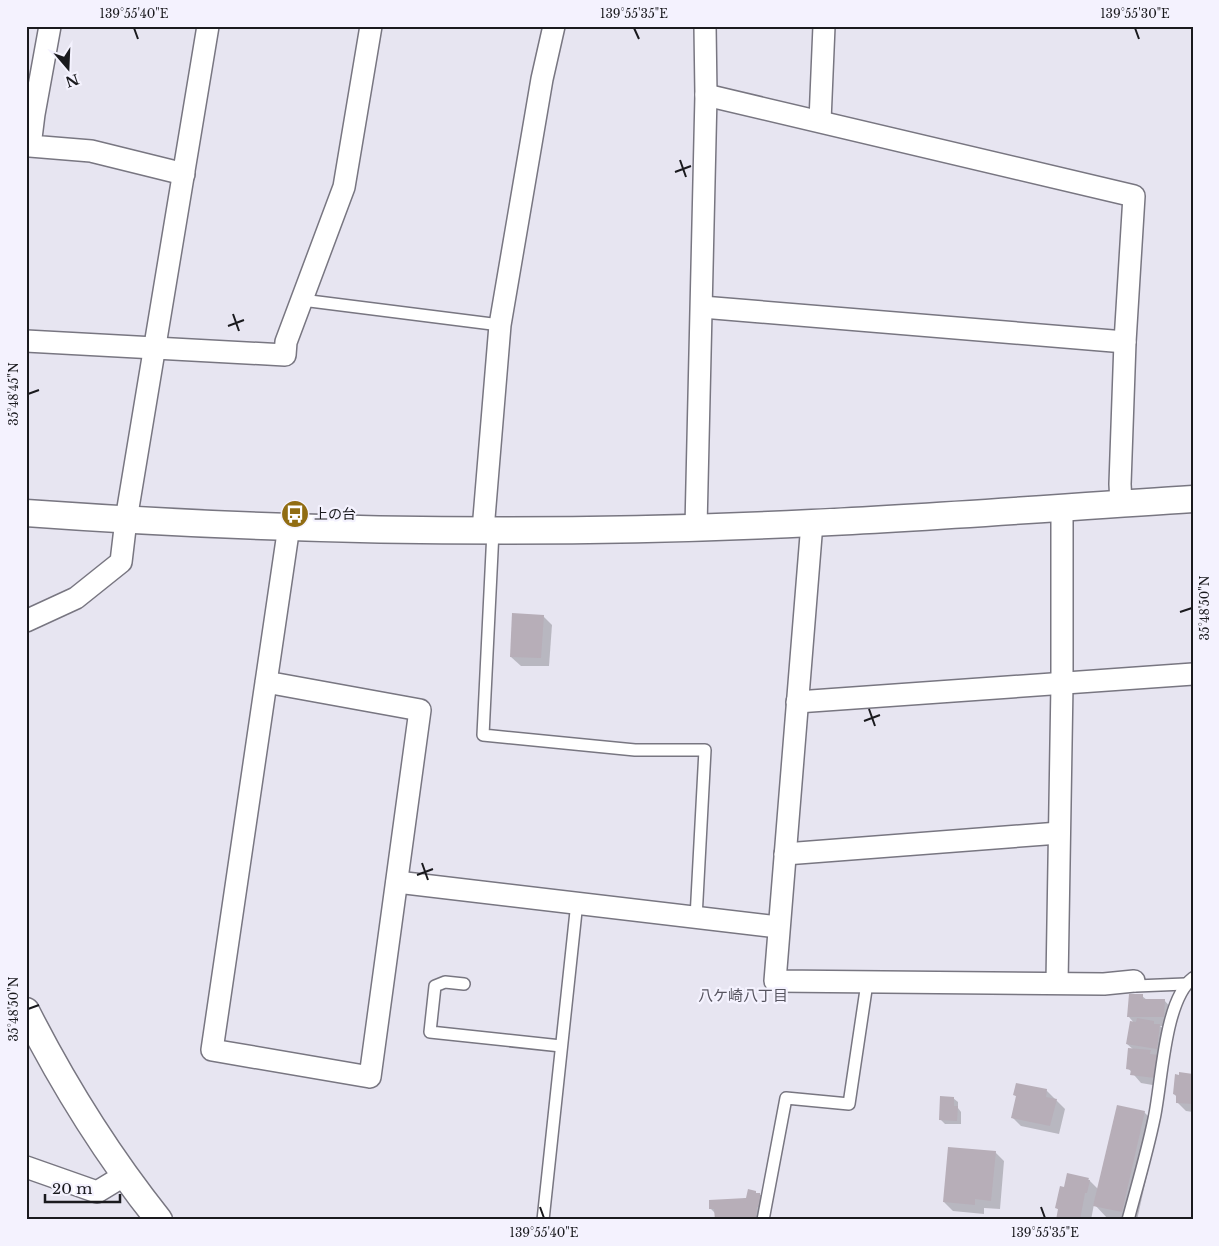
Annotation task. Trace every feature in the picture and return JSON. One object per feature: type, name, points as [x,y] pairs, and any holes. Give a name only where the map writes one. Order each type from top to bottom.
[{"type":"street","points":[[50,26],[28,146],[92,151],[184,174]]},
{"type":"street","points":[[26,620],[76,598],[121,562],[154,347],[208,26]]},
{"type":"street","points":[[26,341],[285,355],[286,342],[344,187],[371,26]]},
{"type":"street","points":[[488,531],[500,325],[542,79],[554,26]]},
{"type":"street","points":[[696,527],[706,95],[705,26]]},
{"type":"street","points":[[820,122],[824,26]]},
{"type":"street","points":[[706,95],[1134,196],[1125,342],[1121,504]]},
{"type":"street","points":[[702,307],[1125,342]]},
{"type":"street","points":[[26,513],[126,520],[488,531],[812,523],[1193,499]]},
{"type":"street","points":[[1057,983],[1062,684],[1062,508]]},
{"type":"street","points":[[812,523],[774,981],[1104,984],[1134,981]]},
{"type":"street","points":[[266,682],[420,710],[370,1077],[212,1050],[266,682],[289,526]]},
{"type":"street","points":[[797,702],[1193,674]]},
{"type":"street","points":[[785,854],[1059,833]]},
{"type":"street","points":[[396,882],[778,927]]},
{"type":"street","points":[[26,1011],[65,1081],[125,1175],[159,1220]]},
{"type":"street","points":[[26,1167],[97,1192],[125,1175]]},
{"type":"lane","points":[[302,300],[500,325]]},
{"type":"lane","points":[[488,531],[483,734],[636,750],[706,750],[696,918]]},
{"type":"lane","points":[[543,1220],[560,1046],[577,902]]},
{"type":"lane","points":[[1134,981],[1136,986],[1189,981]]},
{"type":"lane","points":[[1128,1220],[1154,1119],[1170,1020],[1175,1003],[1189,981]]},
{"type":"lane","points":[[464,984],[445,982],[436,986],[430,1032],[560,1046]]},
{"type":"lane","points":[[762,1220],[786,1098],[849,1104],[867,983]]},
{"type":"building","points":[[512,613],[544,615],[541,658],[510,657]]},
{"type":"building","points":[[1129,994],[1143,994],[1143,999],[1165,999],[1164,1017],[1127,1017]]},
{"type":"building","points":[[1137,1018],[1154,1021],[1154,1024],[1160,1024],[1157,1049],[1126,1044],[1130,1021],[1136,1022]]},
{"type":"building","points":[[1128,1048],[1151,1050],[1150,1054],[1159,1055],[1155,1078],[1130,1075],[1131,1070],[1126,1069]]},
{"type":"building","points":[[1179,1072],[1193,1074],[1193,1104],[1176,1103],[1176,1095],[1173,1094],[1175,1074],[1179,1075]]},
{"type":"building","points":[[1016,1083],[1047,1089],[1046,1097],[1057,1099],[1050,1126],[1011,1118],[1016,1096],[1013,1095]]},
{"type":"building","points":[[940,1096],[954,1097],[954,1106],[958,1106],[957,1121],[939,1120]]},
{"type":"building","points":[[1117,1105],[1145,1111],[1122,1212],[1093,1206]]},
{"type":"building","points":[[948,1147],[996,1151],[991,1201],[975,1199],[975,1205],[943,1202]]},
{"type":"building","points":[[1067,1173],[1089,1178],[1088,1180],[1090,1180],[1087,1193],[1085,1193],[1080,1220],[1056,1220],[1058,1209],[1055,1208],[1060,1186],[1064,1187]]},
{"type":"building","points":[[748,1189],[762,1195],[760,1207],[757,1207],[756,1220],[715,1220],[714,1209],[709,1209],[709,1200],[746,1198]]},
{"type":"place","name":"上の台","points":[[295,514]]},
{"type":"district","name":"八ケ崎八丁目","points":[[743,995]]}]
